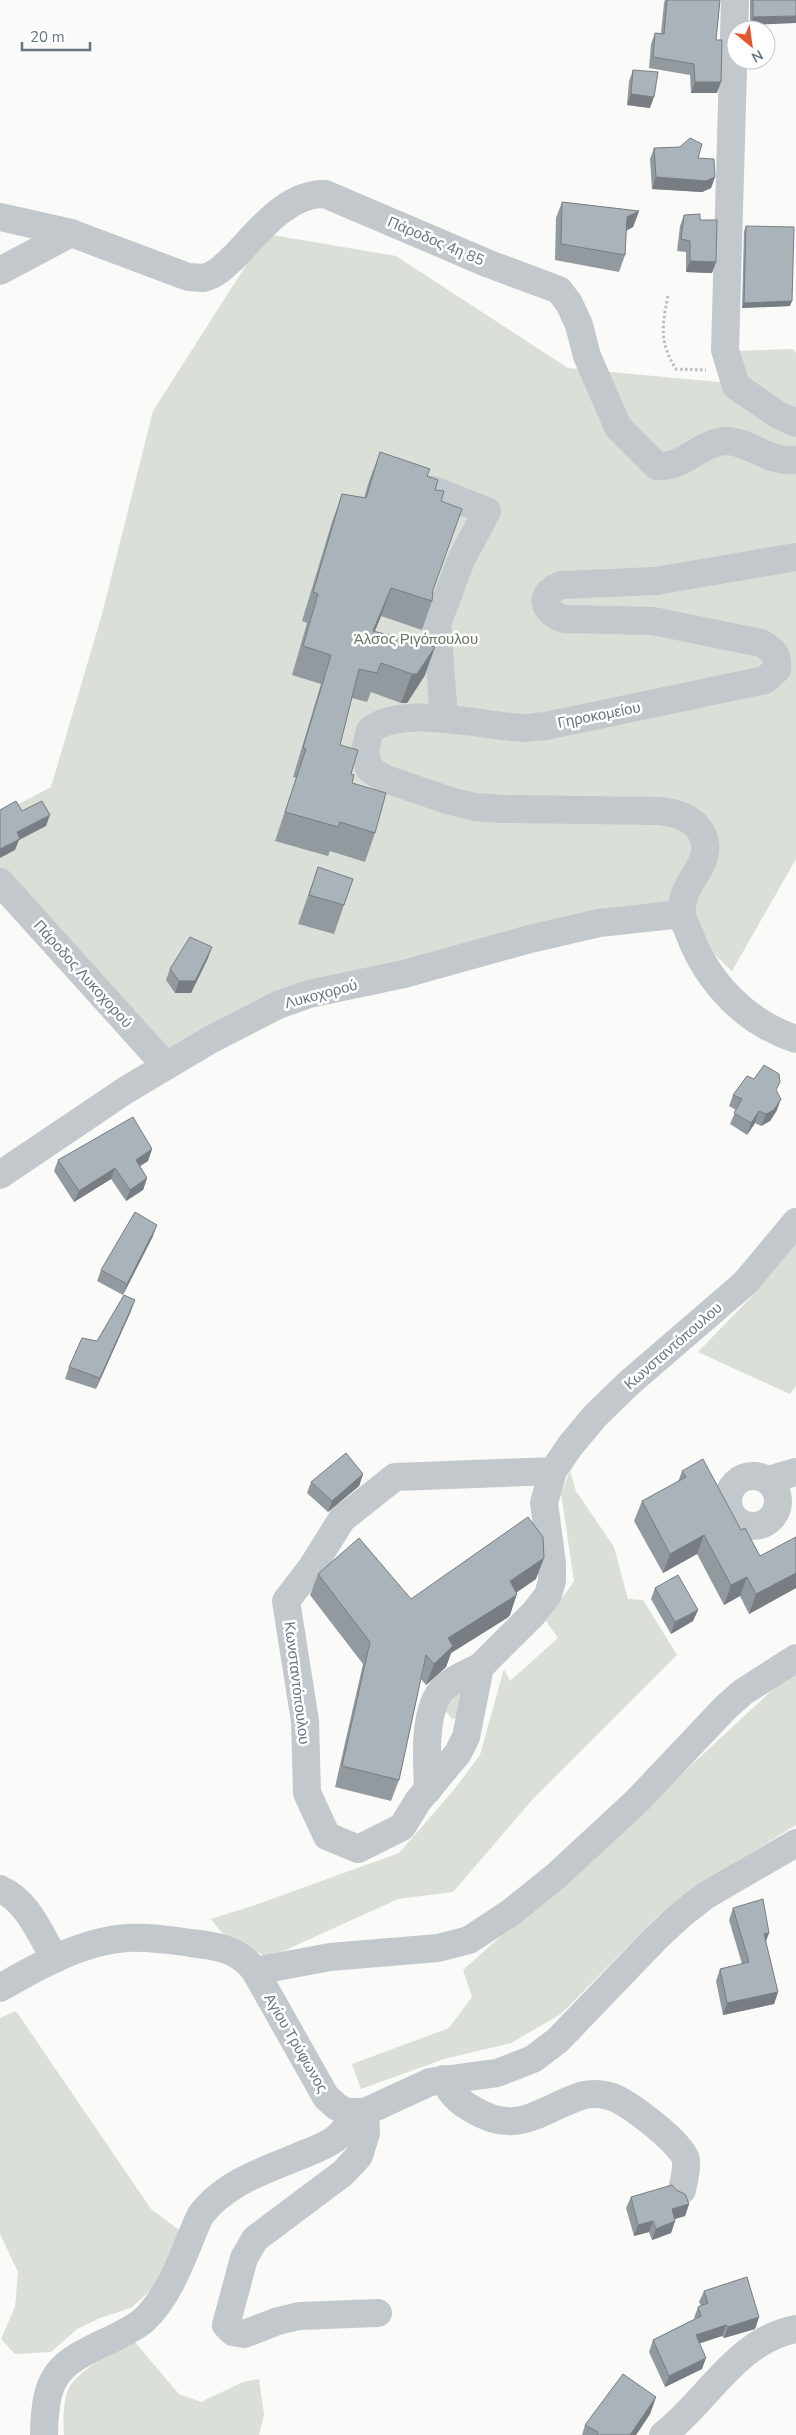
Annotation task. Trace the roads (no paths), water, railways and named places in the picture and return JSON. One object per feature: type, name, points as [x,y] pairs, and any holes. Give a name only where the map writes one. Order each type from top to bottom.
[{"type":"street","points":[[735,0],[725,350],[736,386],[778,414],[796,423]]},
{"type":"street","name":"Πάροδος 4η 85","points":[[0,217],[71,233],[188,276],[202,278],[220,271],[270,220],[297,199],[312,194],[324,194],[489,264],[558,290],[569,303],[579,324],[587,356],[618,427],[657,466],[668,466],[718,442],[728,441],[784,461],[796,460]]},
{"type":"street","points":[[0,271],[71,233]]},
{"type":"street","points":[[433,490],[487,510],[461,560],[437,624],[444,718]]},
{"type":"street","name":"Γηροκομείου","points":[[682,914],[688,886],[707,851],[705,839],[700,829],[688,819],[660,811],[475,807],[383,778],[369,768],[365,744],[370,730],[376,725],[394,719],[444,718],[525,728],[546,726],[765,680],[778,669],[778,662],[770,648],[761,643],[653,621],[566,619],[554,616],[550,612],[547,607],[548,596],[551,590],[561,585],[656,581],[796,556]]},
{"type":"street","name":"Πάροδος Λυκοχορού","points":[[0,882],[166,1066]]},
{"type":"street","points":[[682,914],[697,954],[722,989],[758,1021],[796,1039]]},
{"type":"street","name":"Λυκοχορού","points":[[0,1175],[92,1112],[166,1066],[235,1026],[298,997],[438,966],[530,939],[599,923],[682,914]]},
{"type":"street","name":"Κωνσταντόπουλου","points":[[553,1471],[395,1477],[342,1519],[312,1567],[286,1601],[305,1721],[307,1793],[326,1836],[358,1849],[402,1827],[463,1744],[480,1667],[548,1595],[552,1581],[552,1564],[544,1503],[553,1471],[577,1436],[595,1416],[642,1371],[745,1283],[796,1222]]},
{"type":"street","points":[[768,1480],[796,1472]]},
{"type":"street","points":[[255,1971],[330,1957],[438,1948],[468,1940],[510,1912],[556,1876],[638,1801],[726,1707],[743,1692],[796,1658]]},
{"type":"street","points":[[428,1790],[430,1718],[437,1697],[442,1690],[456,1679],[480,1667]]},
{"type":"street","points":[[44,2435],[48,2390],[55,2375],[63,2366],[84,2351],[132,2329],[143,2321],[166,2291],[200,2216],[207,2206],[232,2186],[329,2142],[361,2112],[383,2105],[415,2088],[444,2079],[498,2073],[534,2059],[558,2040],[657,1937],[682,1914],[705,1896],[796,1843]]},
{"type":"street","points":[[0,1890],[20,1902],[54,1959]]},
{"type":"street","name":"Αγίου Τρύφωνος","points":[[0,1988],[54,1959],[115,1940],[160,1939],[206,1944],[229,1950],[243,1957],[255,1971],[322,2091],[340,2109],[361,2112]]},
{"type":"street","points":[[444,2079],[453,2097],[480,2114],[499,2122],[530,2119],[584,2095],[592,2094],[618,2100],[656,2127],[682,2152],[686,2162],[682,2190]]},
{"type":"street","points":[[361,2112],[366,2133],[359,2156],[344,2173],[255,2239],[244,2258],[226,2325],[233,2332],[244,2334],[278,2321],[299,2316],[378,2313]]},
{"type":"street","points":[[663,2435],[754,2346],[774,2335],[796,2328]]},
{"type":"park label","name":"Άλσος Ριγόπουλου","points":[[416,639]]}]
